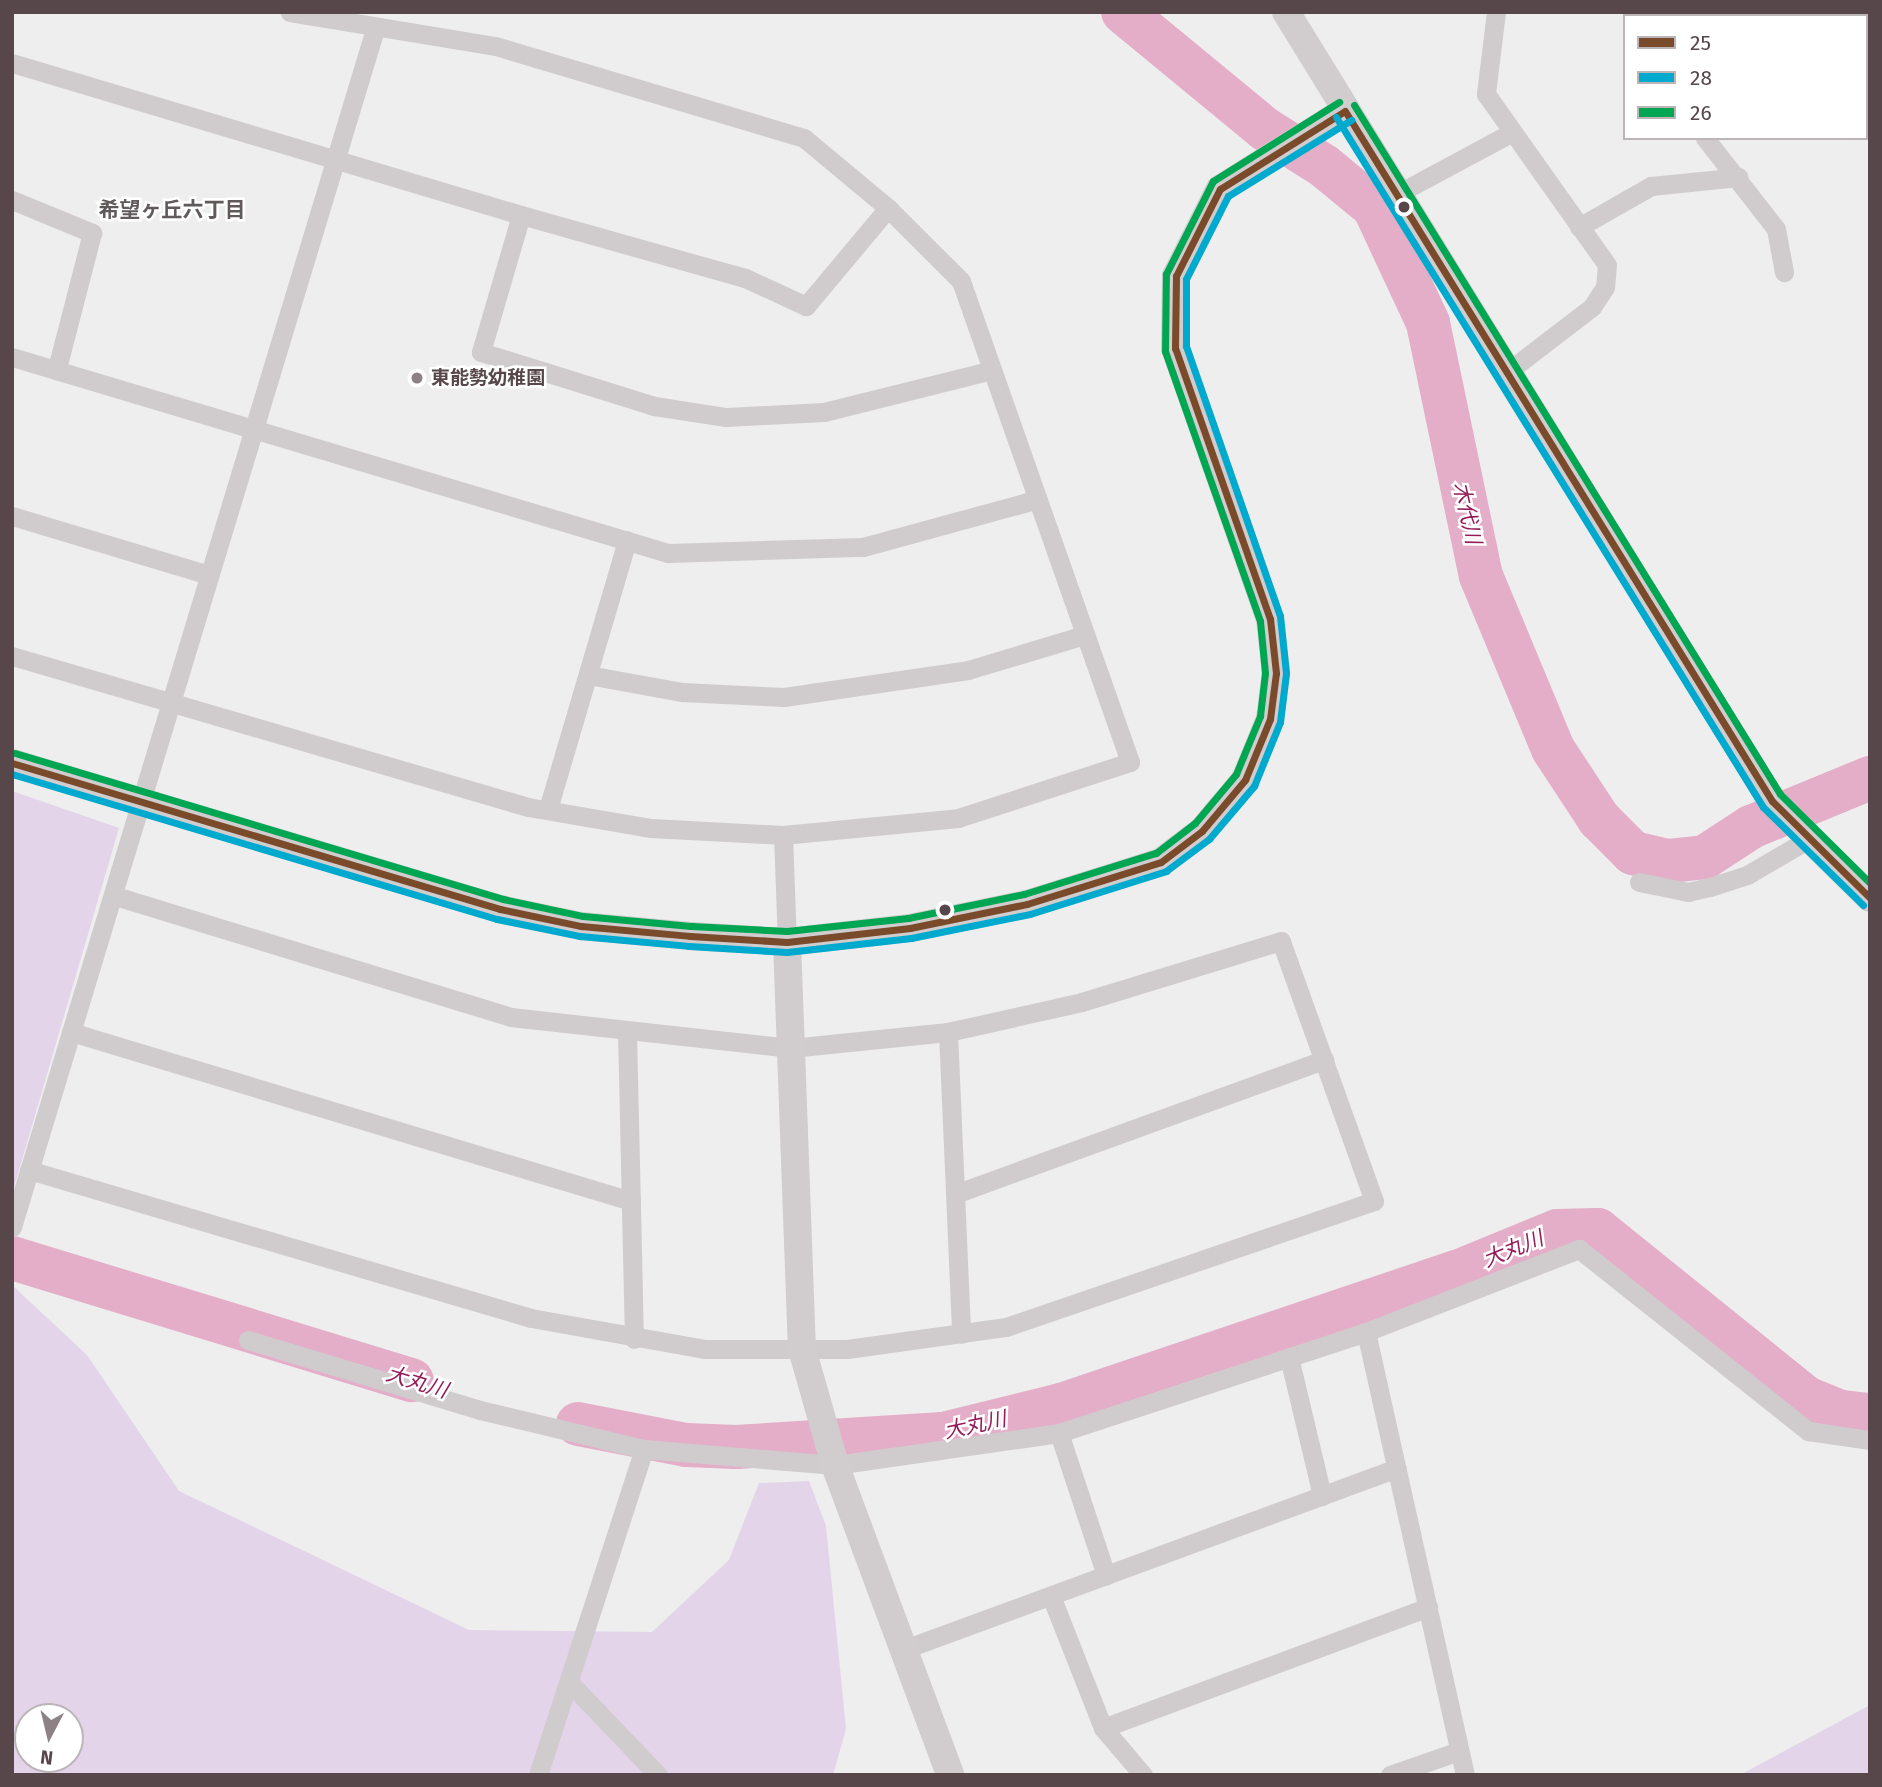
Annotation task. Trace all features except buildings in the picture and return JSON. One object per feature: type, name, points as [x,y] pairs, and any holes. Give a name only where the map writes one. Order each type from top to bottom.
[{"type":"street","points":[[12,656],[548,809],[651,828],[783,835],[958,817],[1130,762],[961,281],[888,208],[804,138],[495,46],[375,29],[290,12]]},
{"type":"street","points":[[1286,12],[1339,115],[1399,193],[1772,801],[1802,835],[1870,898]]},
{"type":"street","points":[[1496,12],[1486,94],[1511,133],[1607,265],[1605,287],[1592,307],[1510,370]]},
{"type":"street","points":[[12,1227],[375,29]]},
{"type":"street","points":[[12,63],[521,215],[745,278],[806,306],[888,208]]},
{"type":"street","points":[[12,762],[500,909],[581,926],[787,942],[910,928],[1027,904],[1161,862],[1202,831],[1245,780],[1270,719],[1276,673],[1270,619],[1187,388],[1172,316],[1176,276],[1195,230],[1220,189],[1339,115]]},
{"type":"street","points":[[1399,193],[1511,133]]},
{"type":"street","points":[[1707,140],[1776,229],[1784,272]]},
{"type":"street","points":[[1579,227],[1651,186],[1738,177]]},
{"type":"street","points":[[12,200],[92,233],[57,368]]},
{"type":"street","points":[[521,215],[481,352],[654,406],[726,416],[824,412],[992,370]]},
{"type":"street","points":[[12,357],[57,368],[253,432],[668,553],[863,547],[1038,499]]},
{"type":"street","points":[[12,516],[209,575]]},
{"type":"street","points":[[548,809],[627,540]]},
{"type":"street","points":[[588,675],[682,692],[784,697],[968,670],[1085,635]]},
{"type":"street","points":[[783,835],[802,1349],[830,1450],[950,1775]]},
{"type":"street","points":[[1639,882],[1688,892],[1710,887],[1747,874],[1802,835]]},
{"type":"street","points":[[29,1170],[531,1318],[634,1339],[705,1349],[847,1349],[1006,1327],[1374,1201],[1281,941],[1082,1002],[948,1032],[791,1048],[627,1032],[511,1017],[113,895]]},
{"type":"street","points":[[71,1032],[631,1200]]},
{"type":"street","points":[[627,1032],[634,1339]]},
{"type":"street","points":[[948,1032],[961,1334]]},
{"type":"street","points":[[955,1194],[1324,1060]]},
{"type":"street","points":[[248,1340],[480,1410],[644,1449],[830,1450],[1059,1433],[1366,1332],[1579,1249],[1808,1432],[1870,1440]]},
{"type":"street","points":[[1366,1332],[1465,1775]]},
{"type":"street","points":[[1289,1357],[1322,1496]]},
{"type":"street","points":[[1059,1433],[1106,1575]]},
{"type":"street","points":[[538,1775],[644,1449]]},
{"type":"street","points":[[902,1650],[1397,1468]]},
{"type":"street","points":[[1051,1595],[1103,1728],[1143,1775]]},
{"type":"street","points":[[1103,1728],[1427,1607]]},
{"type":"street","points":[[570,1683],[658,1775]]},
{"type":"street","points":[[1390,1775],[1459,1751]]},
{"type":"shaded area","points":[[12,791],[119,828],[12,1194]]},
{"type":"shaded area","points":[[12,1285],[87,1355],[179,1491],[469,1630],[652,1632],[729,1560],[759,1483],[809,1481],[826,1526],[846,1729],[833,1775],[12,1775]]},
{"type":"shaded area","points":[[1870,1705],[1870,1775],[1740,1775],[1868,1706]]},
{"type":"waterway","name":"木代川","points":[[1123,12],[1265,129],[1324,166],[1374,207],[1428,323],[1481,576],[1553,749],[1599,819],[1633,853],[1669,861],[1705,857],[1751,827],[1870,778]]},
{"type":"waterway","name":"大丸川","points":[[578,1424],[686,1445],[736,1447],[943,1434],[1061,1405],[1457,1272],[1557,1231],[1598,1230],[1806,1398],[1840,1412],[1870,1415]]},
{"type":"waterway","name":"大丸川","points":[[12,1258],[412,1380]]},
{"type":"transit line","name":"26","points":[[15,753],[503,899],[583,916],[691,926],[787,931],[908,918],[1024,894],[1156,853],[1195,823],[1236,774],[1260,716],[1265,673],[1260,621],[1165,351],[1166,274],[1213,181],[1339,102]]},
{"type":"transit line","name":"26","points":[[1354,105],[1780,794],[1870,883]]},
{"type":"transit line","name":"25","points":[[1345,111],[1772,801],[1870,898]]},
{"type":"transit line","name":"25","points":[[12,763],[500,909],[581,926],[690,936],[787,942],[910,928],[1027,904],[1161,862],[1202,831],[1245,780],[1270,719],[1276,673],[1270,619],[1175,348],[1176,276],[1220,189],[1345,111]]},
{"type":"transit line","name":"28","points":[[1336,117],[1763,807],[1863,905]]},
{"type":"transit line","name":"28","points":[[12,774],[497,919],[580,936],[689,946],[787,952],[911,938],[1030,914],[1166,871],[1209,839],[1254,786],[1280,722],[1286,673],[1280,616],[1186,346],[1186,279],[1228,196],[1351,120]]},
{"type":"place","name":"東能勢幼稚園","points":[[417,378]]},
{"type":"district","name":"希望ヶ丘六丁目","points":[[172,210]]}]
